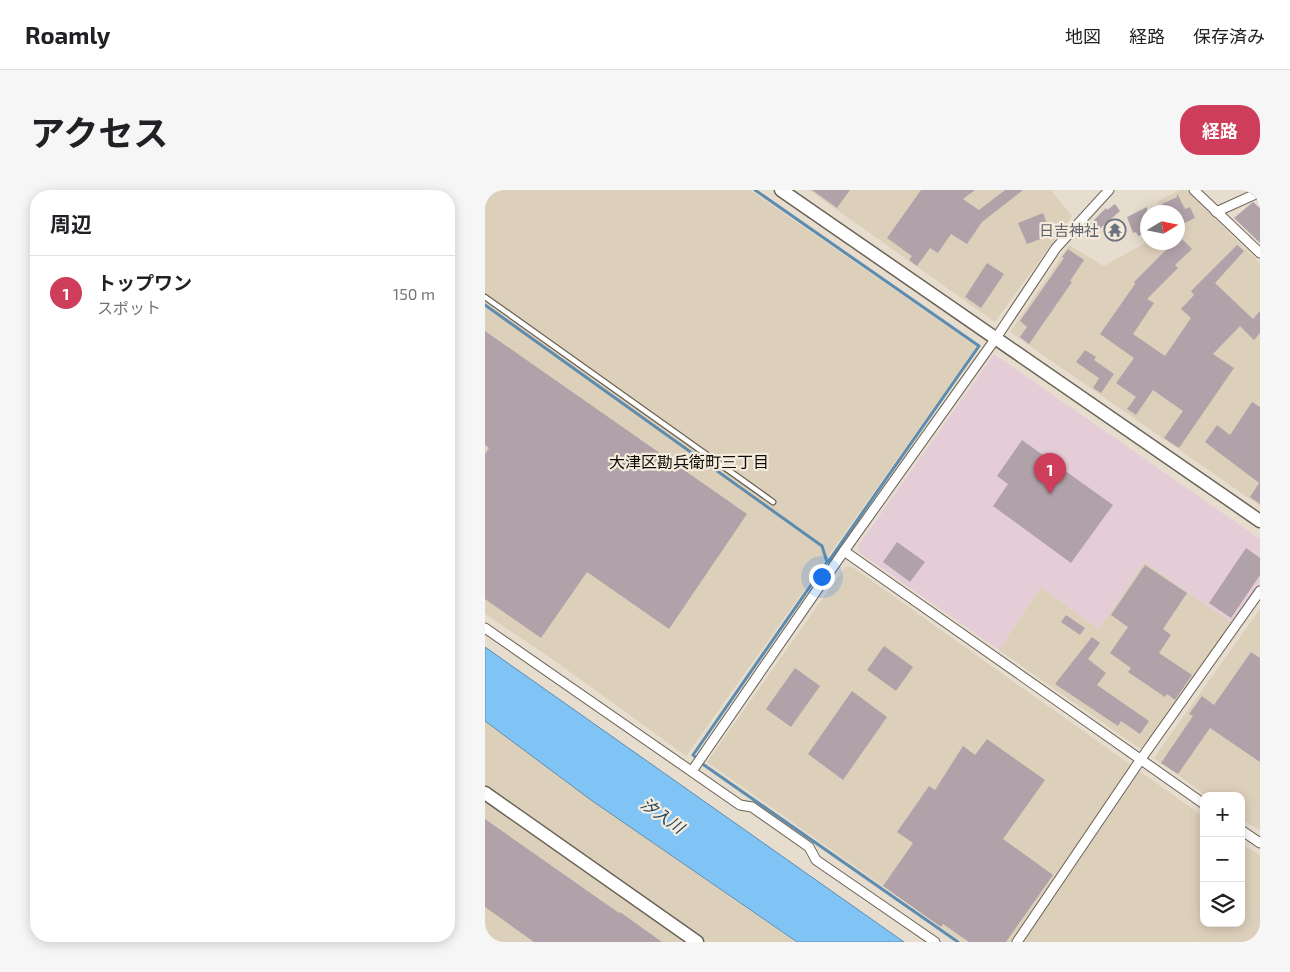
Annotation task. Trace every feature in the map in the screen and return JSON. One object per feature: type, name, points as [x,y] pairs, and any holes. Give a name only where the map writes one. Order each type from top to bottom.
[{"type":"street","points":[[781,190],[1260,521]]},
{"type":"street","points":[[692,771],[844,551],[996,338],[1056,248],[1109,190]]},
{"type":"street","points":[[1194,190],[1260,254]]},
{"type":"street","points":[[1216,212],[1248,193],[1260,192]]},
{"type":"street","points":[[844,551],[1200,801]]},
{"type":"street","points":[[1017,942],[1141,759],[1260,591]]},
{"type":"street","points":[[485,628],[740,805],[752,807],[809,847],[816,860],[935,942]]},
{"type":"street","points":[[485,793],[697,942]]},
{"type":"street","points":[[1245,833],[1260,843]]},
{"type":"lane","points":[[485,297],[773,502]]},
{"type":"shaded area","points":[[485,190],[750,190],[977,347],[686,756],[558,663],[485,614]]},
{"type":"shaded area","points":[[809,190],[1051,190],[1072,216],[995,322]]},
{"type":"shaded area","points":[[1179,190],[1186,190],[1260,263],[1260,506],[1010,332],[1069,245],[1104,266],[1140,246],[1140,250],[1185,250],[1185,205],[1158,205],[1157,202]]},
{"type":"shaded area","points":[[994,354],[1260,539],[1260,583],[1232,623],[1144,562],[1099,629],[1041,587],[999,650],[860,553],[858,546]]},
{"type":"shaded area","points":[[1144,562],[1232,623],[1145,748],[1139,748],[999,650],[1041,587],[1099,629]]},
{"type":"shaded area","points":[[851,566],[1200,814],[1200,927],[1245,927],[1245,846],[1260,855],[1260,942],[962,942],[707,762],[845,567]]},
{"type":"shaded area","points":[[1260,609],[1260,830],[1245,821],[1245,792],[1201,792],[1154,758]]},
{"type":"shaded area","points":[[485,721],[591,800],[795,942],[485,942]]},
{"type":"water","name":"汐入川","points":[[485,647],[904,942],[797,942],[591,800],[485,721]]},
{"type":"building","points":[[812,190],[850,190],[837,208]]},
{"type":"building","points":[[921,190],[975,190],[963,199],[979,210],[1005,190],[1023,190],[982,222],[967,244],[951,234],[938,253],[930,248],[917,266],[909,260],[912,256],[887,238]]},
{"type":"building","points":[[1177,193],[1183,205],[1162,205],[1162,204],[1177,197]]},
{"type":"building","points":[[1253,202],[1260,208],[1260,243],[1234,218]]},
{"type":"building","points":[[1115,204],[1120,211],[1095,233],[1088,226],[1106,208],[1107,210]]},
{"type":"building","points":[[1190,207],[1195,218],[1185,223],[1185,209]]},
{"type":"building","points":[[1140,210],[1140,235],[1138,236],[1136,232],[1133,233],[1127,217]]},
{"type":"building","points":[[1043,213],[1051,235],[1027,244],[1018,223]]},
{"type":"building","points":[[1185,242],[1192,249],[1175,265],[1178,268],[1147,299],[1154,303],[1133,334],[1165,356],[1191,318],[1181,309],[1194,295],[1191,291],[1237,245],[1244,251],[1215,283],[1253,319],[1260,311],[1260,333],[1254,340],[1240,326],[1213,354],[1234,368],[1179,448],[1164,438],[1183,411],[1153,390],[1136,415],[1127,409],[1136,397],[1116,383],[1134,358],[1100,334],[1135,284],[1134,282],[1166,250],[1185,250]]},
{"type":"building","points":[[1068,249],[1084,260],[1070,281],[1072,282],[1029,344],[1020,337],[1027,327],[1020,321],[1064,258],[1062,257]]},
{"type":"building","points":[[987,263],[1004,274],[981,308],[965,297]]},
{"type":"building","points":[[485,331],[747,514],[669,629],[587,572],[541,638],[485,599],[485,454],[489,448],[485,445]]},
{"type":"building","points":[[1085,350],[1096,357],[1094,360],[1114,374],[1101,393],[1093,388],[1099,378],[1076,362]]},
{"type":"building","points":[[1252,402],[1260,407],[1260,504],[1250,497],[1259,483],[1205,442],[1217,425],[1230,435]]},
{"type":"building","points":[[1022,440],[1113,505],[1071,563],[993,506],[1008,484],[997,476]]},
{"type":"building","points":[[897,542],[925,562],[910,582],[883,562]]},
{"type":"building","points":[[1246,548],[1260,558],[1260,575],[1231,618],[1209,603]]},
{"type":"building","points":[[1145,565],[1187,593],[1163,629],[1171,635],[1159,653],[1192,675],[1175,700],[1167,694],[1165,697],[1128,672],[1131,668],[1110,653],[1128,627],[1111,615]]},
{"type":"building","points":[[1066,615],[1085,628],[1080,635],[1061,622]]},
{"type":"building","points":[[1092,637],[1100,643],[1088,659],[1106,673],[1097,685],[1149,721],[1140,734],[1121,721],[1118,726],[1055,684]]},
{"type":"building","points":[[884,646],[913,667],[896,691],[867,670]]},
{"type":"building","points":[[1251,652],[1260,658],[1260,762],[1210,728],[1178,774],[1161,763],[1193,716],[1189,714],[1202,696],[1214,705]]},
{"type":"building","points":[[795,668],[820,686],[791,727],[766,709]]},
{"type":"building","points":[[852,691],[887,717],[843,780],[808,754]]},
{"type":"building","points":[[987,739],[1045,780],[1003,839],[1053,875],[1006,942],[969,942],[943,924],[941,927],[883,886],[913,843],[897,832],[929,786],[935,790],[963,746],[975,755]]},
{"type":"building","points":[[485,819],[662,942],[534,942],[485,907]]},
{"type":"waterway","points":[[755,190],[979,346],[828,562]]},
{"type":"waterway","points":[[485,305],[822,546],[827,562],[693,755],[704,765],[958,942]]},
{"type":"place","name":"日吉神社","points":[[1115,230]]},
{"type":"place","name":"トップワン","points":[[1050,494]]},
{"type":"district","name":"大津区勘兵衛町三丁目","points":[[689,461]]}]
